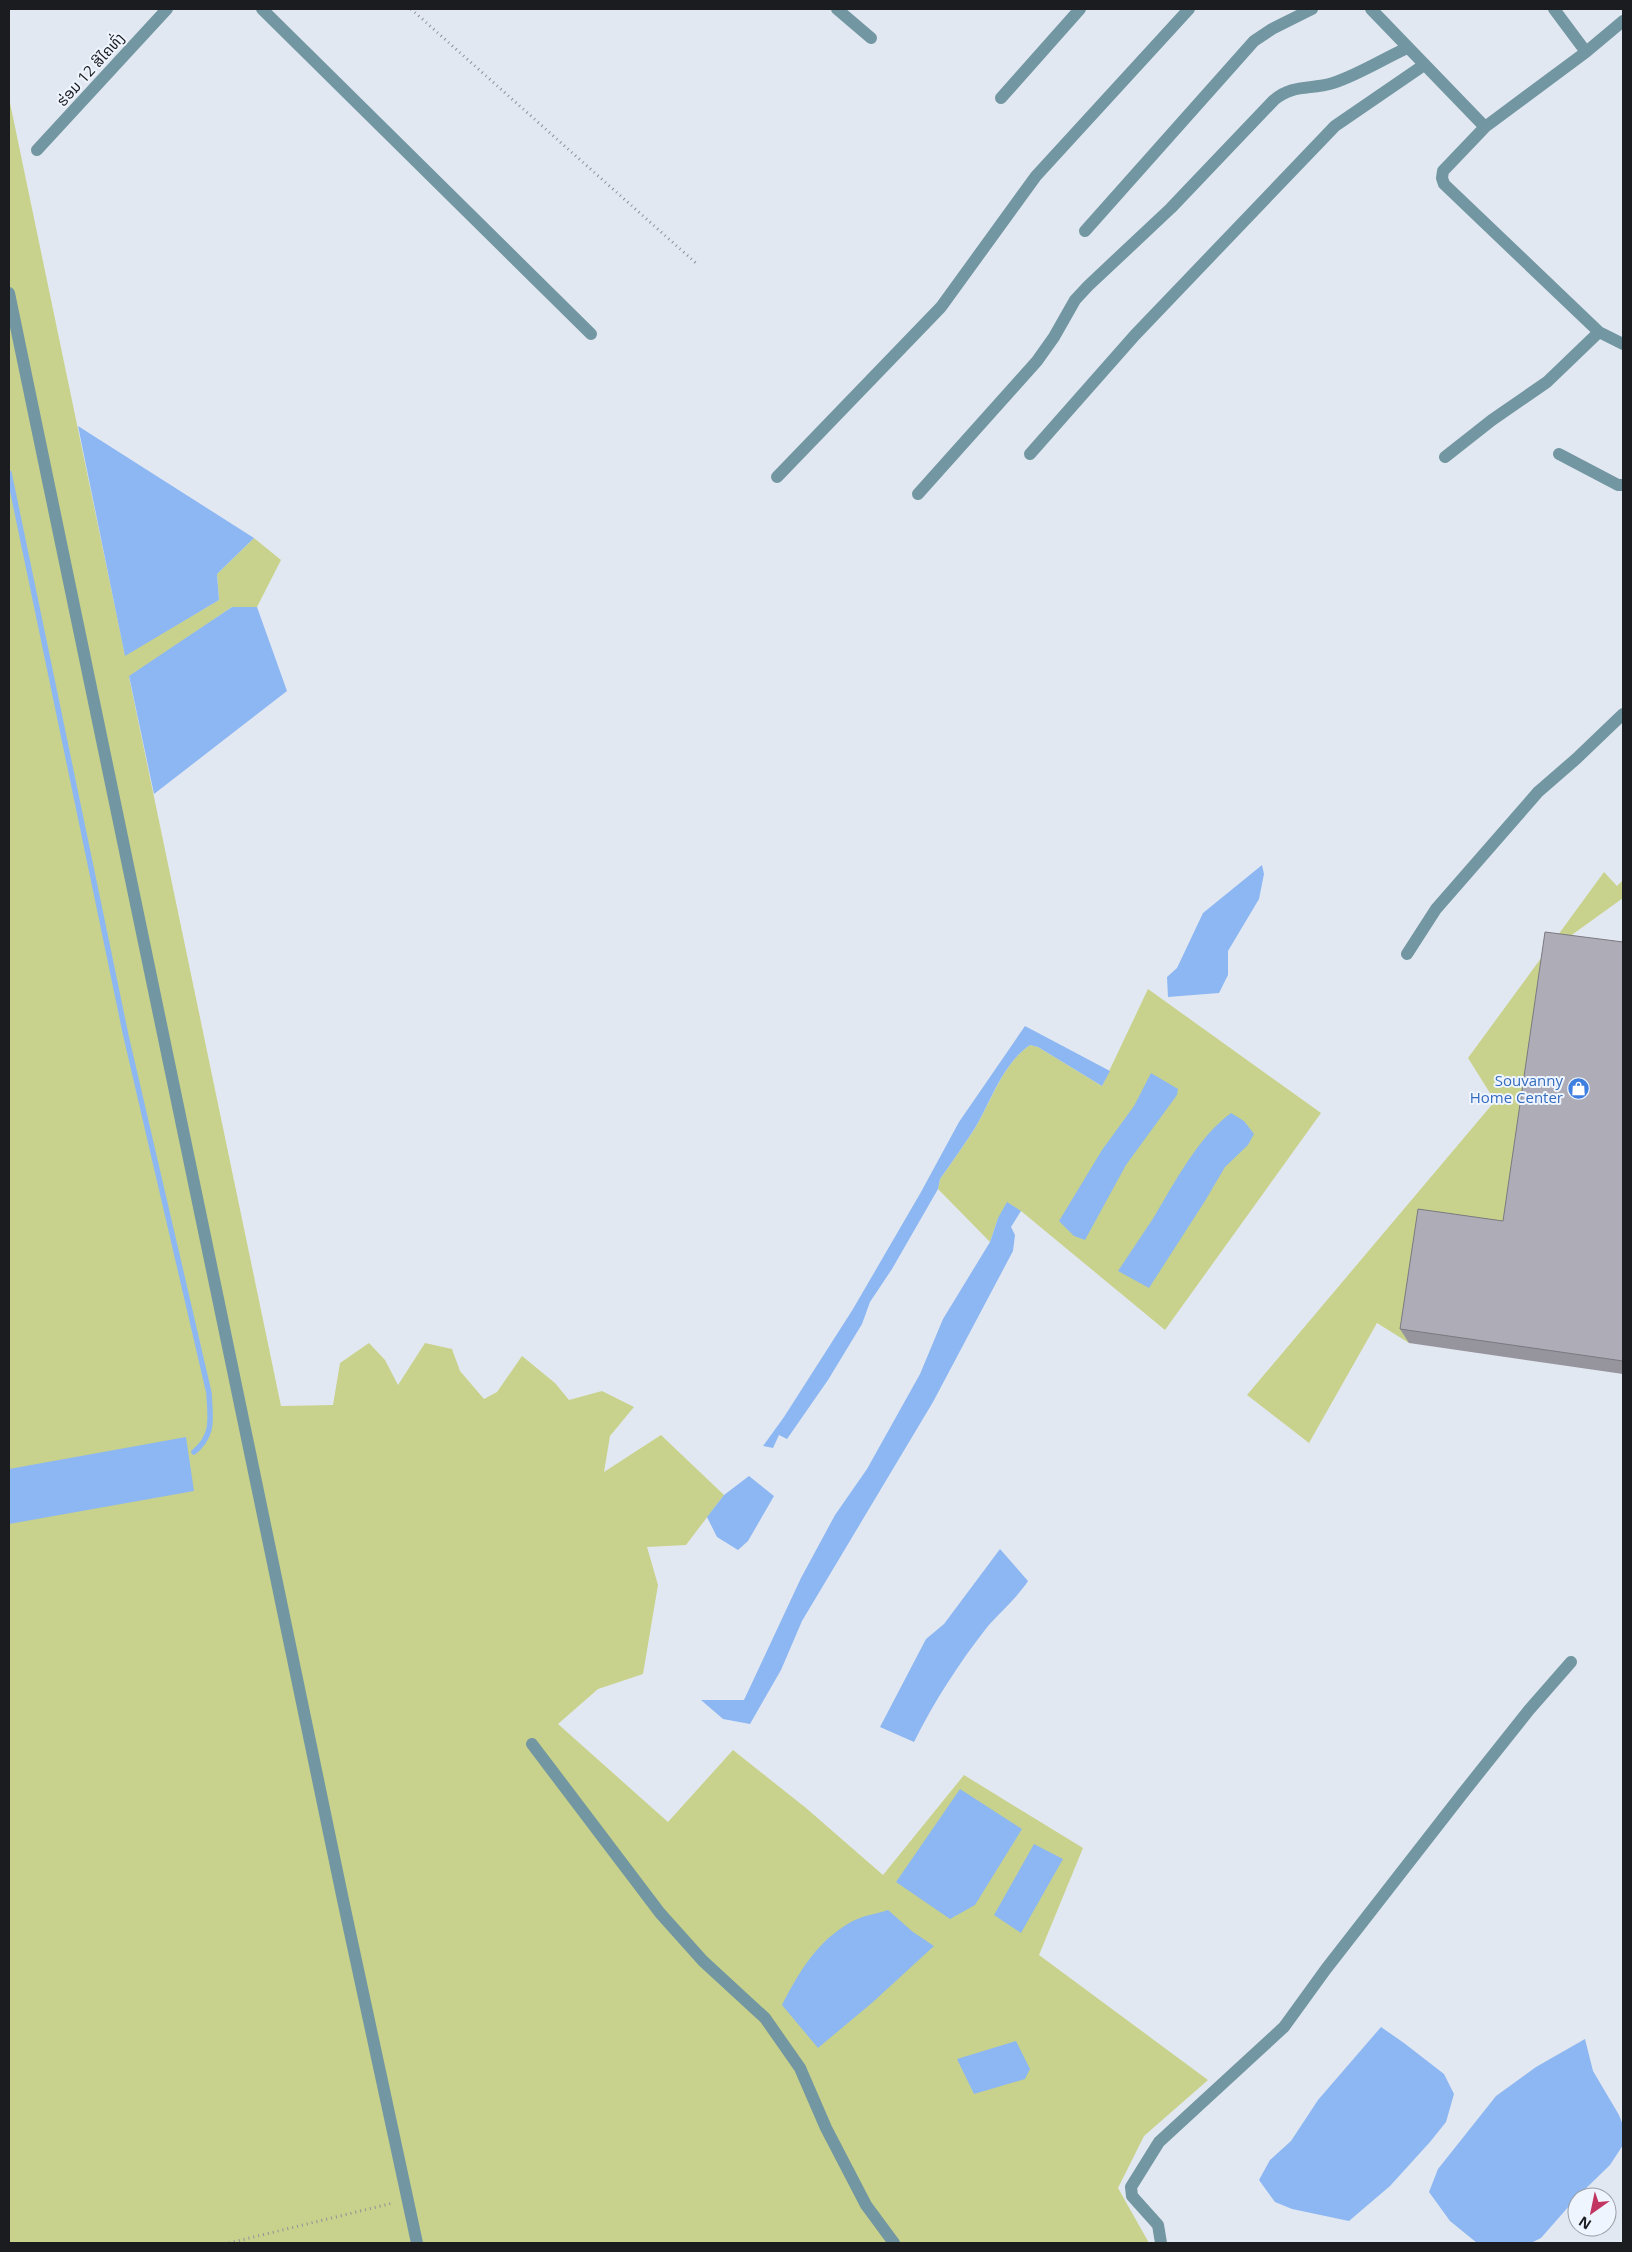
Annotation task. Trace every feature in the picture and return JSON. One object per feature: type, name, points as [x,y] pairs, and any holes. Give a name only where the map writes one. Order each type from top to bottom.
[{"type":"street","name":"ຮ່ອມ 12 ສີໄຄທົ່ງ","points":[[37,150],[167,9]]},
{"type":"street","points":[[262,9],[591,334]]},
{"type":"street","points":[[837,9],[870,38]]},
{"type":"street","points":[[1001,98],[1080,9]]},
{"type":"street","points":[[777,477],[941,306],[1036,176],[1189,9]]},
{"type":"street","points":[[1085,231],[1254,41],[1272,29],[1312,9]]},
{"type":"street","points":[[1371,9],[1485,127]]},
{"type":"street","points":[[1554,9],[1586,52]]},
{"type":"street","points":[[1623,21],[1586,52],[1485,127],[1443,171],[1442,178],[1444,184],[1599,332],[1623,344]]},
{"type":"street","points":[[918,494],[1037,361],[1075,300],[1171,208],[1274,100],[1285,91],[1312,88],[1334,82],[1407,48]]},
{"type":"street","points":[[1030,454],[1135,335],[1335,126],[1424,65]]},
{"type":"street","points":[[9,293],[343,1900],[417,2243]]},
{"type":"street","points":[[1445,457],[1492,420],[1547,382],[1599,332]]},
{"type":"street","points":[[1559,454],[1618,485],[1623,485]]},
{"type":"street","points":[[1407,954],[1436,909],[1538,792],[1576,760],[1623,714]]},
{"type":"street","points":[[1160,2243],[1158,2225],[1132,2196],[1131,2187],[1159,2142],[1284,2027],[1463,1793],[1529,1710],[1571,1662]]},
{"type":"street","points":[[532,1744],[660,1913],[703,1961],[765,2018],[800,2068],[826,2128],[866,2204],[894,2243]]},
{"type":"path","points":[[411,9],[697,264]]},
{"type":"path","points":[[229,2243],[408,2199]]},
{"type":"green space","points":[[9,98],[125,655],[219,600],[217,574],[254,538],[281,560],[257,607],[232,607],[129,677],[281,1406],[333,1405],[340,1363],[369,1343],[385,1360],[398,1385],[425,1343],[452,1349],[460,1371],[484,1399],[497,1392],[522,1356],[555,1383],[569,1400],[602,1391],[634,1407],[610,1436],[604,1472],[661,1435],[724,1495],[686,1545],[647,1547],[658,1585],[643,1674],[598,1689],[558,1724],[668,1822],[733,1750],[806,1808],[883,1875],[964,1775],[1083,1848],[1039,1955],[1208,2080],[1144,2136],[1118,2188],[1149,2243],[9,2243]]},
{"type":"green space","points":[[1604,872],[1617,886],[1623,880],[1623,898],[1555,947],[1513,1235],[1409,1343],[1377,1323],[1309,1443],[1247,1395],[1495,1101],[1468,1058]]},
{"type":"green space","points":[[1148,989],[1321,1113],[1165,1330],[1021,1211],[998,1218],[990,1242],[938,1189],[940,1179],[975,1128],[1005,1072],[1021,1053],[1030,1045],[1038,1047],[1102,1086]]},
{"type":"water","points":[[78,426],[254,538],[217,574],[219,600],[125,656]]},
{"type":"water","points":[[232,607],[257,607],[287,691],[154,794],[129,676]]},
{"type":"water","points":[[1262,865],[1264,874],[1259,899],[1228,951],[1228,975],[1219,993],[1168,997],[1167,977],[1177,968],[1203,913]]},
{"type":"water","points":[[1025,1026],[1110,1071],[1102,1086],[1038,1047],[1030,1045],[1012,1062],[998,1083],[975,1128],[940,1179],[938,1189],[892,1269],[870,1302],[862,1324],[828,1380],[787,1439],[779,1435],[773,1448],[763,1446],[784,1417],[853,1309],[959,1122]]},
{"type":"water","points":[[1151,1073],[1178,1089],[1177,1095],[1126,1165],[1085,1240],[1074,1236],[1059,1221],[1102,1150],[1134,1106]]},
{"type":"water","points":[[1231,1113],[1244,1121],[1254,1134],[1248,1145],[1225,1167],[1149,1288],[1118,1271],[1198,1147],[1208,1134]]},
{"type":"water","points":[[1007,1202],[1021,1211],[1011,1227],[1015,1235],[1013,1251],[933,1402],[802,1621],[781,1670],[750,1724],[723,1719],[701,1700],[744,1700],[801,1578],[835,1515],[867,1469],[920,1374],[943,1319],[990,1242],[998,1218]]},
{"type":"water","points":[[186,1437],[194,1491],[9,1524],[9,1469]]},
{"type":"water","points":[[749,1476],[774,1496],[748,1541],[738,1550],[717,1537],[707,1517],[724,1495]]},
{"type":"water","points":[[1000,1549],[1028,1581],[988,1626],[967,1654],[948,1682],[914,1742],[880,1727],[926,1639],[944,1624]]},
{"type":"water","points":[[960,1789],[1022,1829],[975,1905],[950,1919],[896,1882]]},
{"type":"water","points":[[1034,1844],[1063,1859],[1021,1933],[994,1915]]},
{"type":"water","points":[[888,1910],[913,1932],[934,1946],[873,2002],[818,2048],[782,2005],[802,1969],[828,1938],[855,1920]]},
{"type":"water","points":[[1381,2027],[1444,2074],[1454,2094],[1446,2122],[1390,2186],[1349,2221],[1292,2209],[1275,2202],[1259,2180],[1270,2160],[1291,2141],[1318,2100]]},
{"type":"water","points":[[1585,2039],[1593,2071],[1623,2125],[1623,2145],[1610,2165],[1587,2187],[1567,2187],[1567,2208],[1541,2238],[1531,2243],[1477,2243],[1450,2221],[1429,2192],[1438,2169],[1496,2096],[1536,2067]]},
{"type":"water","points":[[1016,2041],[1030,2069],[1025,2079],[974,2094],[957,2059]]},
{"type":"building","name":"Souvanny Home Center","points":[[1545,932],[1623,942],[1623,1361],[1400,1329],[1418,1209],[1503,1221]]},
{"type":"waterway","points":[[9,473],[126,1036],[209,1393],[210,1425],[205,1439],[194,1452]]},
{"type":"place","name":"Souvanny Home Center","points":[[1579,1089]]}]
